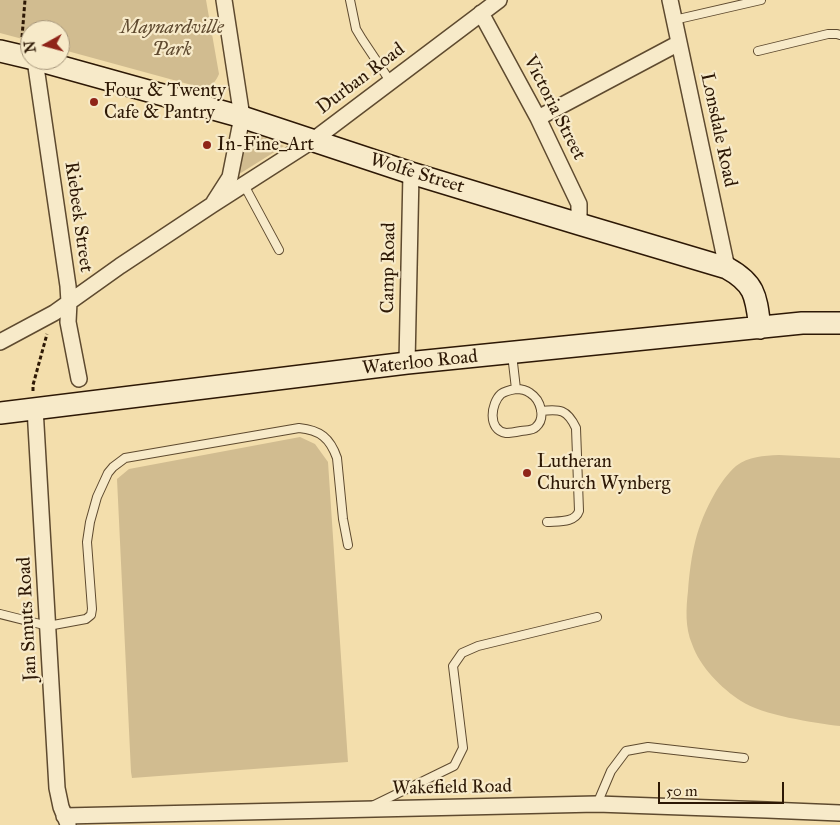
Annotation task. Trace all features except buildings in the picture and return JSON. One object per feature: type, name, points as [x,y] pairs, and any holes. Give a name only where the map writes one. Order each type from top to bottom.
[{"type":"main road","points":[[0,51],[20,51]]},
{"type":"main road","name":"Wolfe Street","points":[[70,69],[242,117],[411,172],[727,268],[743,278],[750,286],[757,305],[760,328]]},
{"type":"main road","name":"Waterloo Road","points":[[0,413],[34,401],[802,323],[840,323]]},
{"type":"street","points":[[224,0],[242,117]]},
{"type":"street","name":"Durban Road","points":[[0,342],[54,313],[120,266],[312,141],[499,0]]},
{"type":"street","name":"Lonsdale Road","points":[[670,0],[727,268]]},
{"type":"street","name":"Victoria Street","points":[[481,13],[538,118],[579,204],[579,224]]},
{"type":"street","points":[[538,118],[679,43]]},
{"type":"street","name":"Riebeek Street","points":[[37,70],[69,302],[68,322],[79,379]]},
{"type":"street","name":"Durban Road","points":[[212,205],[230,177],[242,117]]},
{"type":"street","name":"Camp Road","points":[[407,363],[411,172]]},
{"type":"street","points":[[230,177],[236,186],[244,185]]},
{"type":"street","name":"Jan Smuts Road","points":[[34,401],[58,788],[59,798],[67,821]]},
{"type":"street","name":"Wakefield Road","points":[[67,821],[596,804],[840,813]]},
{"type":"lane","points":[[350,0],[356,28],[390,81]]},
{"type":"lane","points":[[674,20],[761,0]]},
{"type":"lane","points":[[758,51],[828,34],[840,36]]},
{"type":"lane","points":[[244,185],[279,250]]},
{"type":"lane","points":[[512,353],[516,389]]},
{"type":"lane","points":[[516,389],[530,392],[535,397],[541,411],[539,424],[533,430],[506,433],[494,425],[492,414],[496,400],[508,390],[516,389]]},
{"type":"lane","points":[[541,411],[558,410],[563,412],[573,420],[576,428],[578,515],[572,519],[547,522]]},
{"type":"lane","points":[[0,614],[48,626],[86,618],[91,615],[88,542],[90,522],[97,497],[108,473],[113,466],[125,458],[299,428],[315,431],[328,441],[334,449],[337,458],[343,519],[348,545]]},
{"type":"lane","points":[[364,810],[454,766],[463,748],[453,666],[462,653],[478,646],[597,617]]},
{"type":"lane","points":[[596,804],[610,771],[626,751],[648,747],[744,758]]},
{"type":"path","points":[[25,0],[25,20]]},
{"type":"path","points":[[34,401],[33,385],[49,329]]},
{"type":"green space","name":"Maynardville Park","points":[[0,0],[206,0],[219,74],[212,84],[199,87],[70,52],[70,20],[20,20],[20,38],[0,33]]},
{"type":"green space","points":[[249,131],[284,146],[236,176]]},
{"type":"green space","points":[[300,437],[315,444],[328,462],[348,762],[132,778],[117,479],[129,469]]},
{"type":"green space","points":[[779,455],[840,458],[840,726],[775,714],[741,701],[726,690],[706,669],[696,653],[688,631],[687,604],[691,565],[703,517],[715,493],[730,472],[741,463],[751,458]]},
{"type":"place","name":"Four & Twenty Cafe & Pantry","points":[[94,102]]},
{"type":"place","name":"In-Fine_Art","points":[[207,145]]},
{"type":"place","name":"Lutheran Church Wynberg","points":[[527,473]]}]
